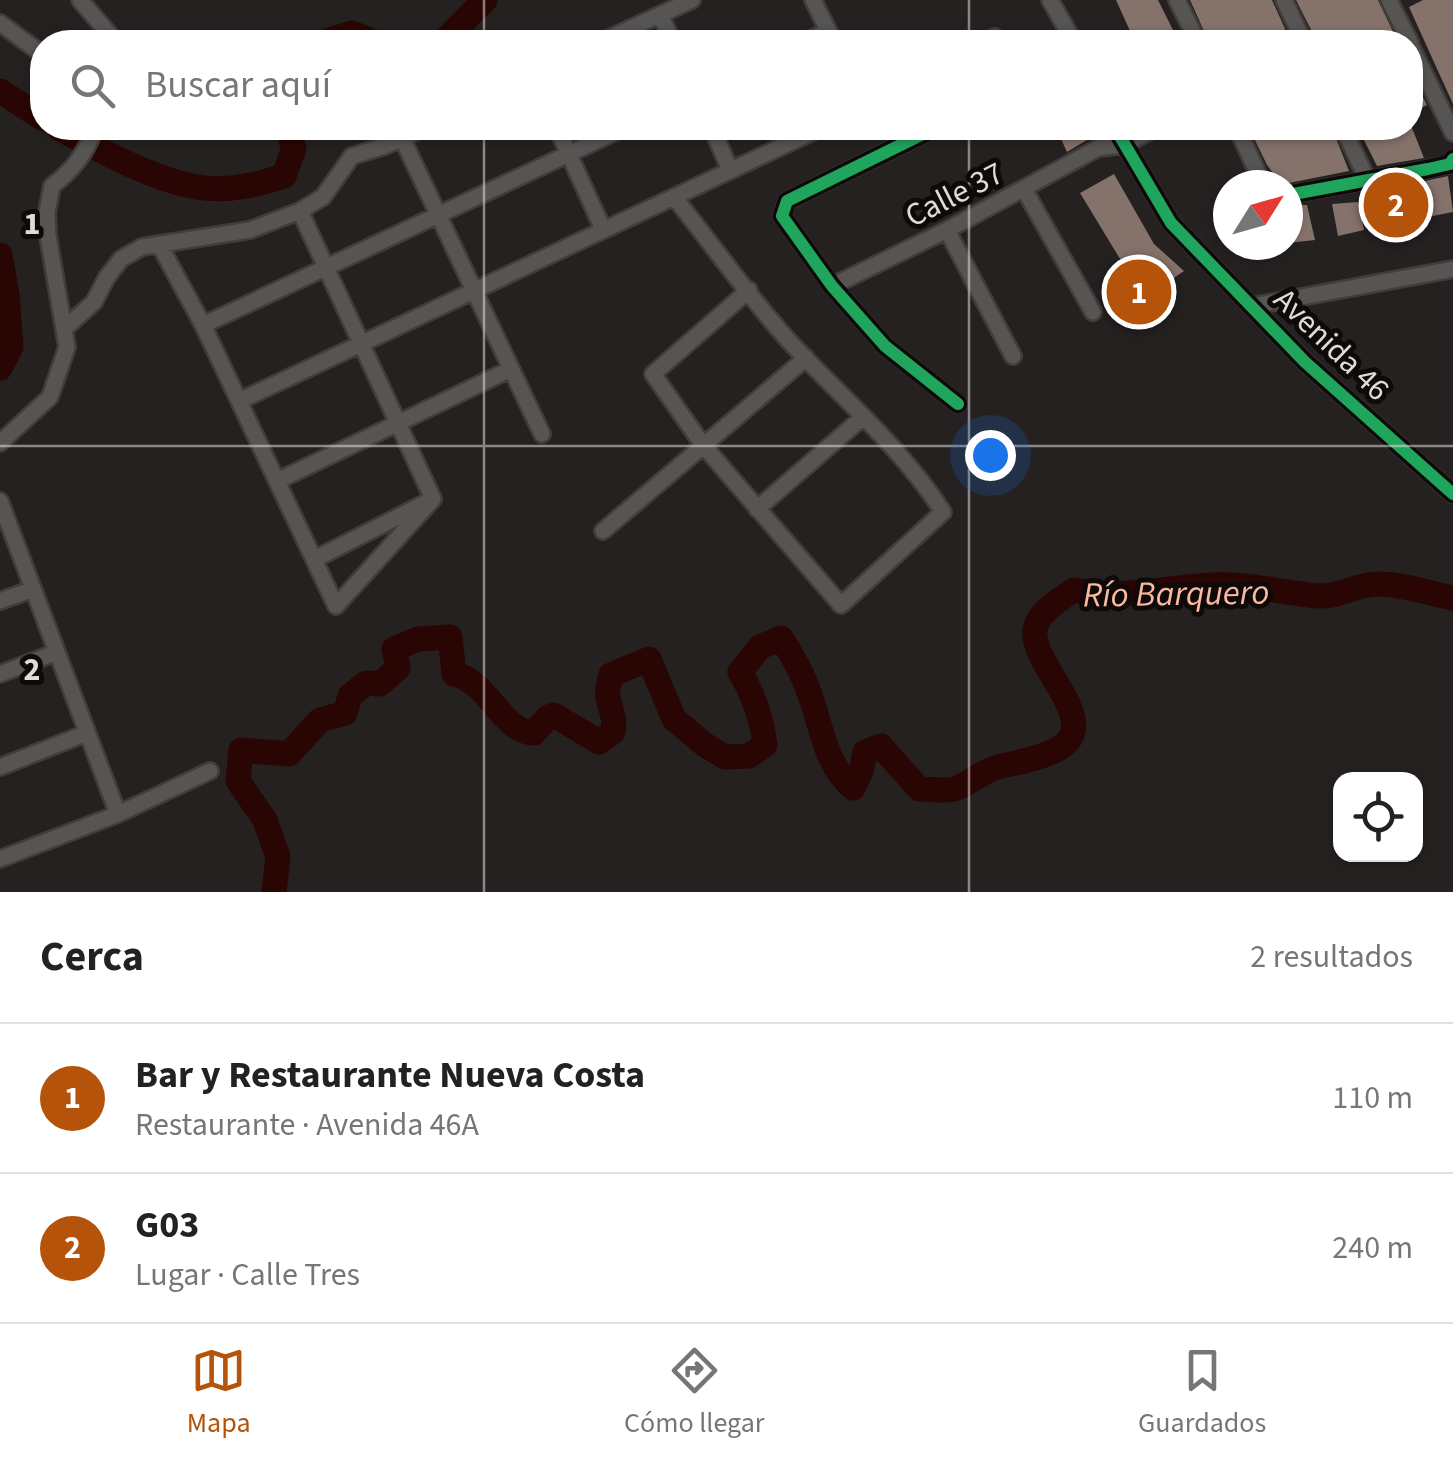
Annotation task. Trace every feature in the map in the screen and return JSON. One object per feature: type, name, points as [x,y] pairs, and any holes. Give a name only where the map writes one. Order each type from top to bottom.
[{"type":"street","points":[[80,0],[106,30]]},
{"type":"street","points":[[627,30],[692,0]]},
{"type":"street","points":[[814,0],[828,30]]},
{"type":"street","points":[[1050,0],[1067,30]]},
{"type":"street","points":[[1177,0],[1192,30]]},
{"type":"street","points":[[1284,0],[1298,30]]},
{"type":"street","points":[[1389,0],[1404,30]]},
{"type":"street","points":[[660,15],[667,30]]},
{"type":"street","points":[[0,23],[30,45]]},
{"type":"street","points":[[1423,70],[1453,133]]},
{"type":"street","points":[[0,443],[50,397],[67,348],[47,212],[52,186],[72,172],[90,140]]},
{"type":"street","points":[[64,329],[94,302],[121,259],[142,247],[250,230],[300,210],[323,197],[352,156],[396,140]]},
{"type":"street","points":[[403,140],[542,434]]},
{"type":"street","points":[[564,140],[603,230]]},
{"type":"street","points":[[203,324],[598,140]]},
{"type":"street","points":[[717,140],[730,170]]},
{"type":"street","points":[[239,401],[795,140]]},
{"type":"street","points":[[910,140],[787,200],[782,216],[832,286],[884,346],[958,404]]},
{"type":"street","name":"Calle 37","points":[[832,286],[1024,189],[1098,148],[1104,140]]},
{"type":"street","name":"Avenida 46","points":[[1121,140],[1171,223],[1305,362],[1453,494]]},
{"type":"street","name":"Calle 37","points":[[1098,148],[1133,140]]},
{"type":"street","points":[[1243,140],[1256,170]]},
{"type":"street","points":[[1349,140],[1368,181]]},
{"type":"street","points":[[1303,194],[1450,164],[1453,160]]},
{"type":"street","points":[[1024,189],[1093,312]]},
{"type":"street","points":[[674,197],[806,358],[921,477],[943,512],[840,605],[703,445],[653,374],[749,290]]},
{"type":"street","points":[[300,210],[433,500]]},
{"type":"street","points":[[947,230],[1013,356]]},
{"type":"street","points":[[159,244],[203,324],[336,606],[433,500]]},
{"type":"street","points":[[1252,306],[1453,269]]},
{"type":"street","points":[[603,530],[806,358]]},
{"type":"street","points":[[277,481],[511,369]]},
{"type":"street","points":[[756,509],[863,417]]},
{"type":"street","points":[[315,559],[433,500]]},
{"type":"street","points":[[1,506],[118,814]]},
{"type":"street","points":[[0,601],[33,589]]},
{"type":"street","points":[[0,674],[57,652]]},
{"type":"street","points":[[0,767],[87,732]]},
{"type":"street","points":[[2,853],[118,814],[210,771]]},
{"type":"building","points":[[1116,0],[1158,0],[1173,30],[1130,30]]},
{"type":"building","points":[[1190,0],[1272,0],[1286,30],[1204,30]]},
{"type":"building","points":[[1296,0],[1378,0],[1392,30],[1311,30]]},
{"type":"building","points":[[1423,0],[1453,0],[1453,104],[1423,30],[1419,30],[1409,7]]},
{"type":"building","points":[[1062,140],[1087,140],[1067,152]]},
{"type":"building","points":[[1255,140],[1337,140],[1349,171],[1303,180],[1303,170],[1271,170]]},
{"type":"building","points":[[1364,140],[1417,140],[1424,158],[1377,166]]},
{"type":"building","points":[[1114,174],[1154,244],[1184,271],[1129,309],[1121,276],[1128,272],[1080,193]]},
{"type":"building","points":[[1448,176],[1453,212],[1386,225],[1379,191]]},
{"type":"building","points":[[1358,202],[1364,230],[1338,236],[1332,204]]},
{"type":"building","points":[[1303,205],[1307,205],[1315,240],[1303,241]]},
{"type":"waterway","points":[[455,30],[485,0]]},
{"type":"waterway","points":[[0,91],[30,110]]},
{"type":"waterway","points":[[81,140],[169,180],[215,189],[284,176],[294,148],[291,140]]},
{"type":"waterway","points":[[0,255],[11,347],[0,368]]},
{"type":"waterway","name":"Río Barquero","points":[[274,892],[278,857],[265,820],[238,781],[241,750],[289,754],[320,720],[345,713],[350,696],[366,683],[380,684],[398,668],[394,649],[418,639],[450,637],[454,674],[477,686],[503,716],[522,730],[534,733],[554,715],[599,742],[613,732],[608,699],[611,675],[649,659],[674,719],[725,757],[749,756],[765,745],[756,707],[740,672],[760,647],[781,638],[804,680],[830,757],[853,788],[865,752],[881,746],[919,789],[944,790],[957,788],[993,769],[1051,752],[1071,737],[1074,723],[1069,707],[1041,656],[1036,626],[1052,605],[1074,590],[1126,593],[1225,585],[1318,596],[1378,584],[1453,598]]},
{"type":"cycle path","points":[[911,140],[787,201],[782,216],[832,286],[885,346],[958,404]]},
{"type":"cycle path","points":[[1122,140],[1171,223],[1305,362],[1453,494]]},
{"type":"cycle path","points":[[1303,192],[1428,169],[1450,164],[1453,159]]},
{"type":"place","name":"G03","points":[[1396,205]]},
{"type":"place","name":"Bar y Restaurante Nueva Costa","points":[[1139,292]]}]
